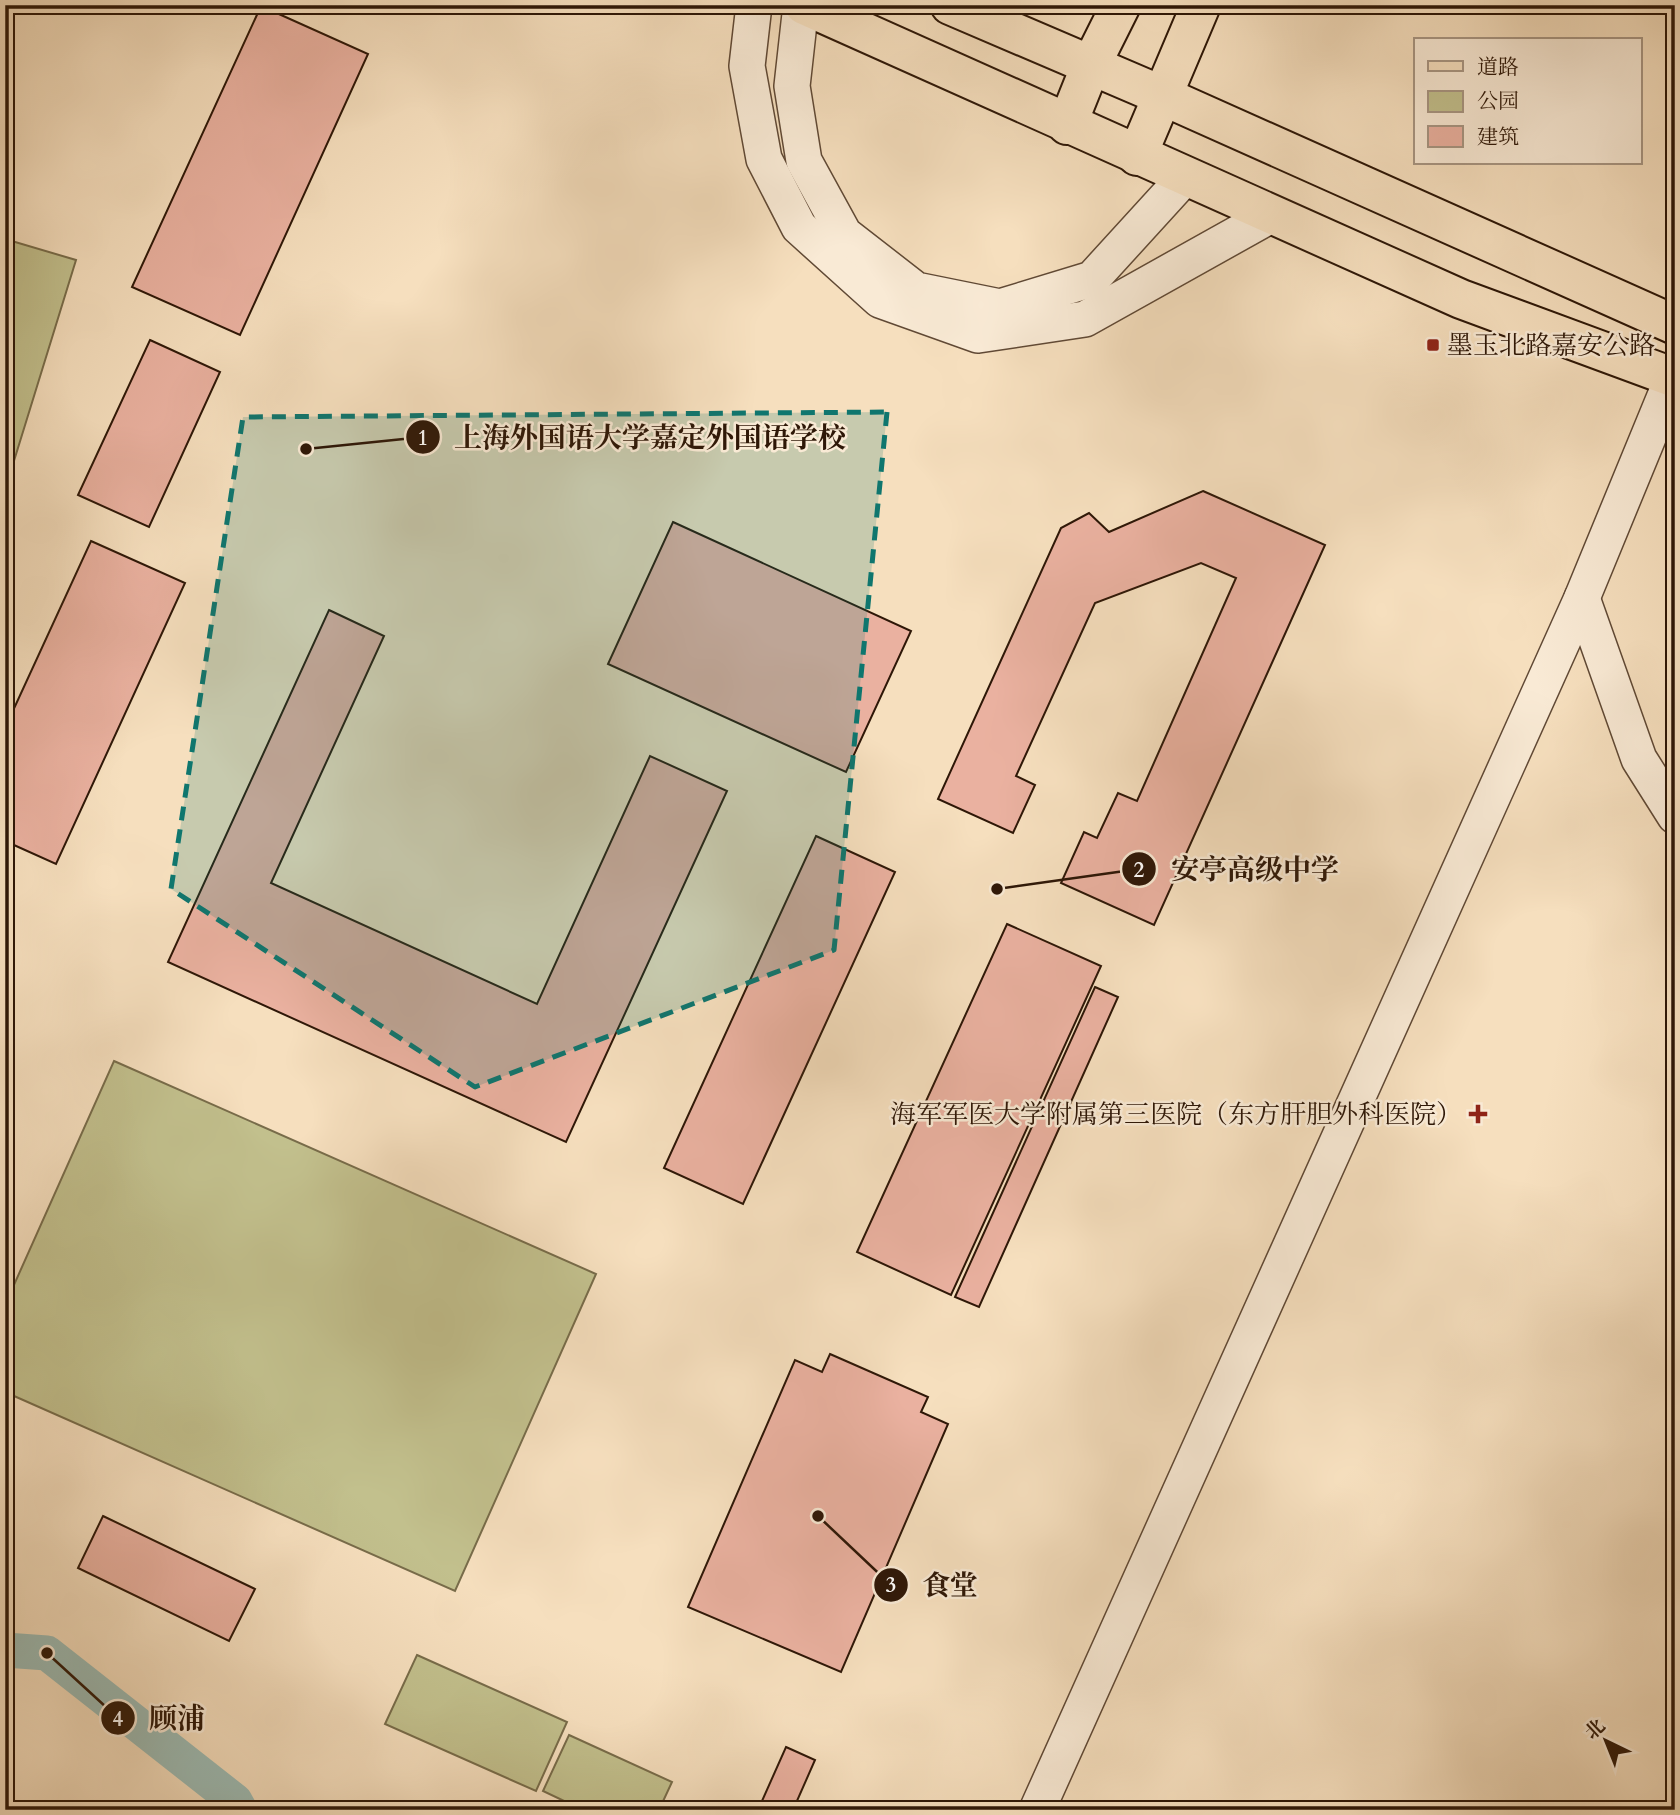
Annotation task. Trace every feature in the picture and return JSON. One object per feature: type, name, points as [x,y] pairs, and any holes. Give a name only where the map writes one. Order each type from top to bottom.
[{"type":"main road","points":[[803,5],[1461,299],[1674,377]]},
{"type":"main road","points":[[950,5],[1163,96],[1675,325]]},
{"type":"main road","points":[[1067,125],[1091,65],[1121,5]]},
{"type":"main road","points":[[1137,156],[1201,5]]},
{"type":"street","points":[[754,5],[747,66],[764,159],[799,227],[880,300],[978,335],[1084,319],[1271,215]]},
{"type":"street","points":[[803,5],[792,86],[804,161],[844,234],[915,290],[1000,307],[1092,279],[1185,177]]},
{"type":"street","points":[[1037,1810],[1581,598],[1674,377]]},
{"type":"street","points":[[1581,598],[1639,759],[1675,816]]},
{"type":"highlighted area","points":[[887,412],[834,950],[475,1087],[171,889],[243,417]]},
{"type":"green space","points":[[5,239],[76,260],[5,490]]},
{"type":"green space","points":[[114,1061],[596,1274],[455,1591],[5,1392],[5,1305]]},
{"type":"green space","points":[[417,1655],[567,1722],[536,1791],[385,1724]]},
{"type":"green space","points":[[569,1735],[672,1782],[659,1810],[583,1810],[543,1791]]},
{"type":"building","points":[[261,6],[368,54],[240,335],[132,287]]},
{"type":"building","points":[[150,340],[220,372],[149,527],[78,495]]},
{"type":"building","points":[[1203,491],[1325,545],[1154,925],[1061,883],[1084,832],[1097,838],[1118,793],[1137,801],[1236,578],[1201,563],[1095,603],[1016,776],[1035,785],[1013,833],[938,799],[1061,528],[1089,513],[1109,532]]},
{"type":"building","points":[[673,522],[911,631],[846,772],[608,664]]},
{"type":"building","points":[[91,541],[185,583],[56,864],[5,841],[5,728]]},
{"type":"building","points":[[329,610],[384,636],[271,883],[537,1004],[650,756],[727,791],[566,1142],[168,962]]},
{"type":"building","points":[[816,836],[895,872],[743,1204],[664,1168]]},
{"type":"building","points":[[1007,924],[1101,966],[951,1295],[857,1252]]},
{"type":"building","points":[[1095,987],[1118,997],[979,1307],[955,1297]]},
{"type":"building","points":[[830,1354],[928,1397],[921,1412],[948,1424],[841,1672],[688,1607],[795,1360],[822,1372]]},
{"type":"building","points":[[103,1516],[255,1589],[229,1641],[78,1568]]},
{"type":"building","points":[[786,1747],[815,1760],[793,1810],[758,1810]]},
{"type":"waterway","points":[[5,1650],[47,1653],[235,1801],[240,1810]]},
{"type":"place","name":"墨玉北路嘉安公路","points":[[1433,345]]},
{"type":"place","name":"上海外国语大学嘉定外国语学校","points":[[306,449]]},
{"type":"place","name":"安亭高级中学","points":[[997,889]]},
{"type":"place","name":"海军军医大学附属第三医院（东方肝胆外科医院）","points":[[1478,1114]]},
{"type":"place","name":"食堂","points":[[818,1516]]},
{"type":"place","name":"顾浦","points":[[47,1653]]}]
